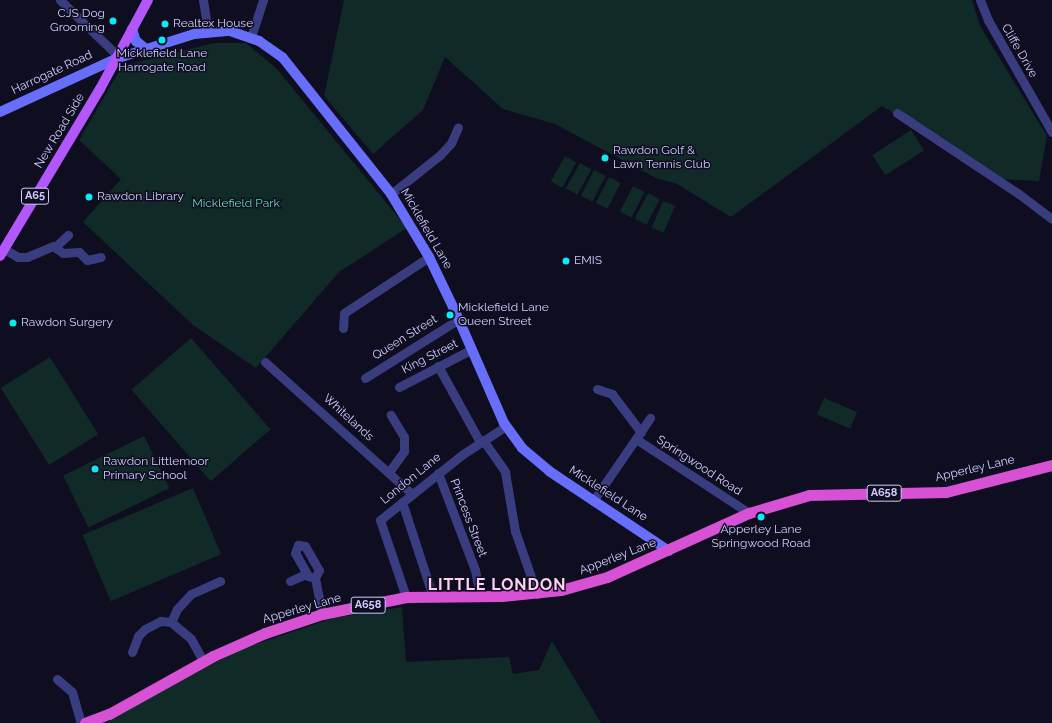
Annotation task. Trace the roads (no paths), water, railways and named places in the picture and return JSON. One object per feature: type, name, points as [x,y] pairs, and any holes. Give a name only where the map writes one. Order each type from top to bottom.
[{"type":"highway","name":"Apperley Lane","points":[[85,723],[109,714],[203,661],[265,633],[322,614],[406,597],[537,594],[584,585],[669,551],[750,513],[809,495],[946,492],[1052,464]]},
{"type":"main road","name":"A65","points":[[116,57],[148,0]]},
{"type":"main road","points":[[132,29],[136,41],[146,48]]},
{"type":"main road","name":"Micklefield Lane","points":[[116,57],[208,31],[230,31],[250,37],[282,58],[391,194],[429,258],[459,319],[506,426],[535,460],[593,501],[669,551]]},
{"type":"main road","name":"Harrogate Road","points":[[0,112],[116,57]]},
{"type":"main road","name":"New Road Side","points":[[2,252],[100,89],[116,57]]},
{"type":"main road","name":"Micklefield Lane","points":[[655,541],[685,544]]},
{"type":"street","points":[[60,0],[116,57]]},
{"type":"street","points":[[203,0],[208,31]]},
{"type":"street","points":[[250,37],[263,0]]},
{"type":"street","name":"Cliffe Drive","points":[[980,0],[988,20],[1051,130]]},
{"type":"street","points":[[898,114],[1019,194],[1052,219]]},
{"type":"street","points":[[391,194],[440,155],[451,143],[458,127]]},
{"type":"street","points":[[2,252],[18,257],[27,257],[40,250],[55,247],[68,234]]},
{"type":"street","points":[[55,247],[63,253],[79,252],[87,260],[101,257]]},
{"type":"street","points":[[343,328],[344,313],[429,258]]},
{"type":"street","name":"Queen Street","points":[[365,378],[459,319]]},
{"type":"street","name":"King Street","points":[[399,387],[472,349]]},
{"type":"street","name":"Whitelands","points":[[265,362],[412,494]]},
{"type":"street","points":[[438,366],[482,441],[506,472],[515,531],[537,594]]},
{"type":"street","points":[[597,389],[612,394],[638,435]]},
{"type":"street","points":[[389,472],[404,451],[404,437],[391,415]]},
{"type":"street","name":"Springwood Road","points":[[593,501],[650,418]]},
{"type":"street","name":"London Lane","points":[[406,597],[380,520],[438,473],[482,441],[506,426]]},
{"type":"street","name":"Springwood Road","points":[[638,435],[750,513]]},
{"type":"street","name":"Princess Street","points":[[438,473],[475,570],[480,596]]},
{"type":"street","points":[[402,502],[433,597]]},
{"type":"street","points":[[315,578],[306,574],[295,553],[296,547],[300,544],[305,546],[319,570],[315,578],[322,614]]},
{"type":"street","points":[[290,580],[306,574]]},
{"type":"street","points":[[171,622],[177,609],[191,594],[220,581]]},
{"type":"street","points":[[132,652],[138,636],[145,629],[161,621],[171,622],[191,639],[203,661]]},
{"type":"street","points":[[57,679],[72,692],[82,723]]},
{"type":"place","name":"CJS Dog Grooming","points":[[113,21]]},
{"type":"place","name":"Realtex House","points":[[165,24]]},
{"type":"place","name":"Micklefield Lane Harrogate Road","points":[[162,40]]},
{"type":"place","name":"Rawdon Golf & Lawn Tennis Club","points":[[605,158]]},
{"type":"place","name":"Rawdon Library","points":[[89,197]]},
{"type":"place","name":"EMIS","points":[[566,261]]},
{"type":"place","name":"Micklefield Lane Queen Street","points":[[450,315]]},
{"type":"place","name":"Rawdon Surgery","points":[[13,323]]},
{"type":"place","name":"Rawdon Littlemoor Primary School","points":[[95,469]]},
{"type":"place","name":"Apperley Lane Springwood Road","points":[[761,517]]},
{"type":"district","name":"LITTLE LONDON","points":[[497,585]]},
{"type":"park label","name":"Micklefield Park","points":[[236,204]]}]
